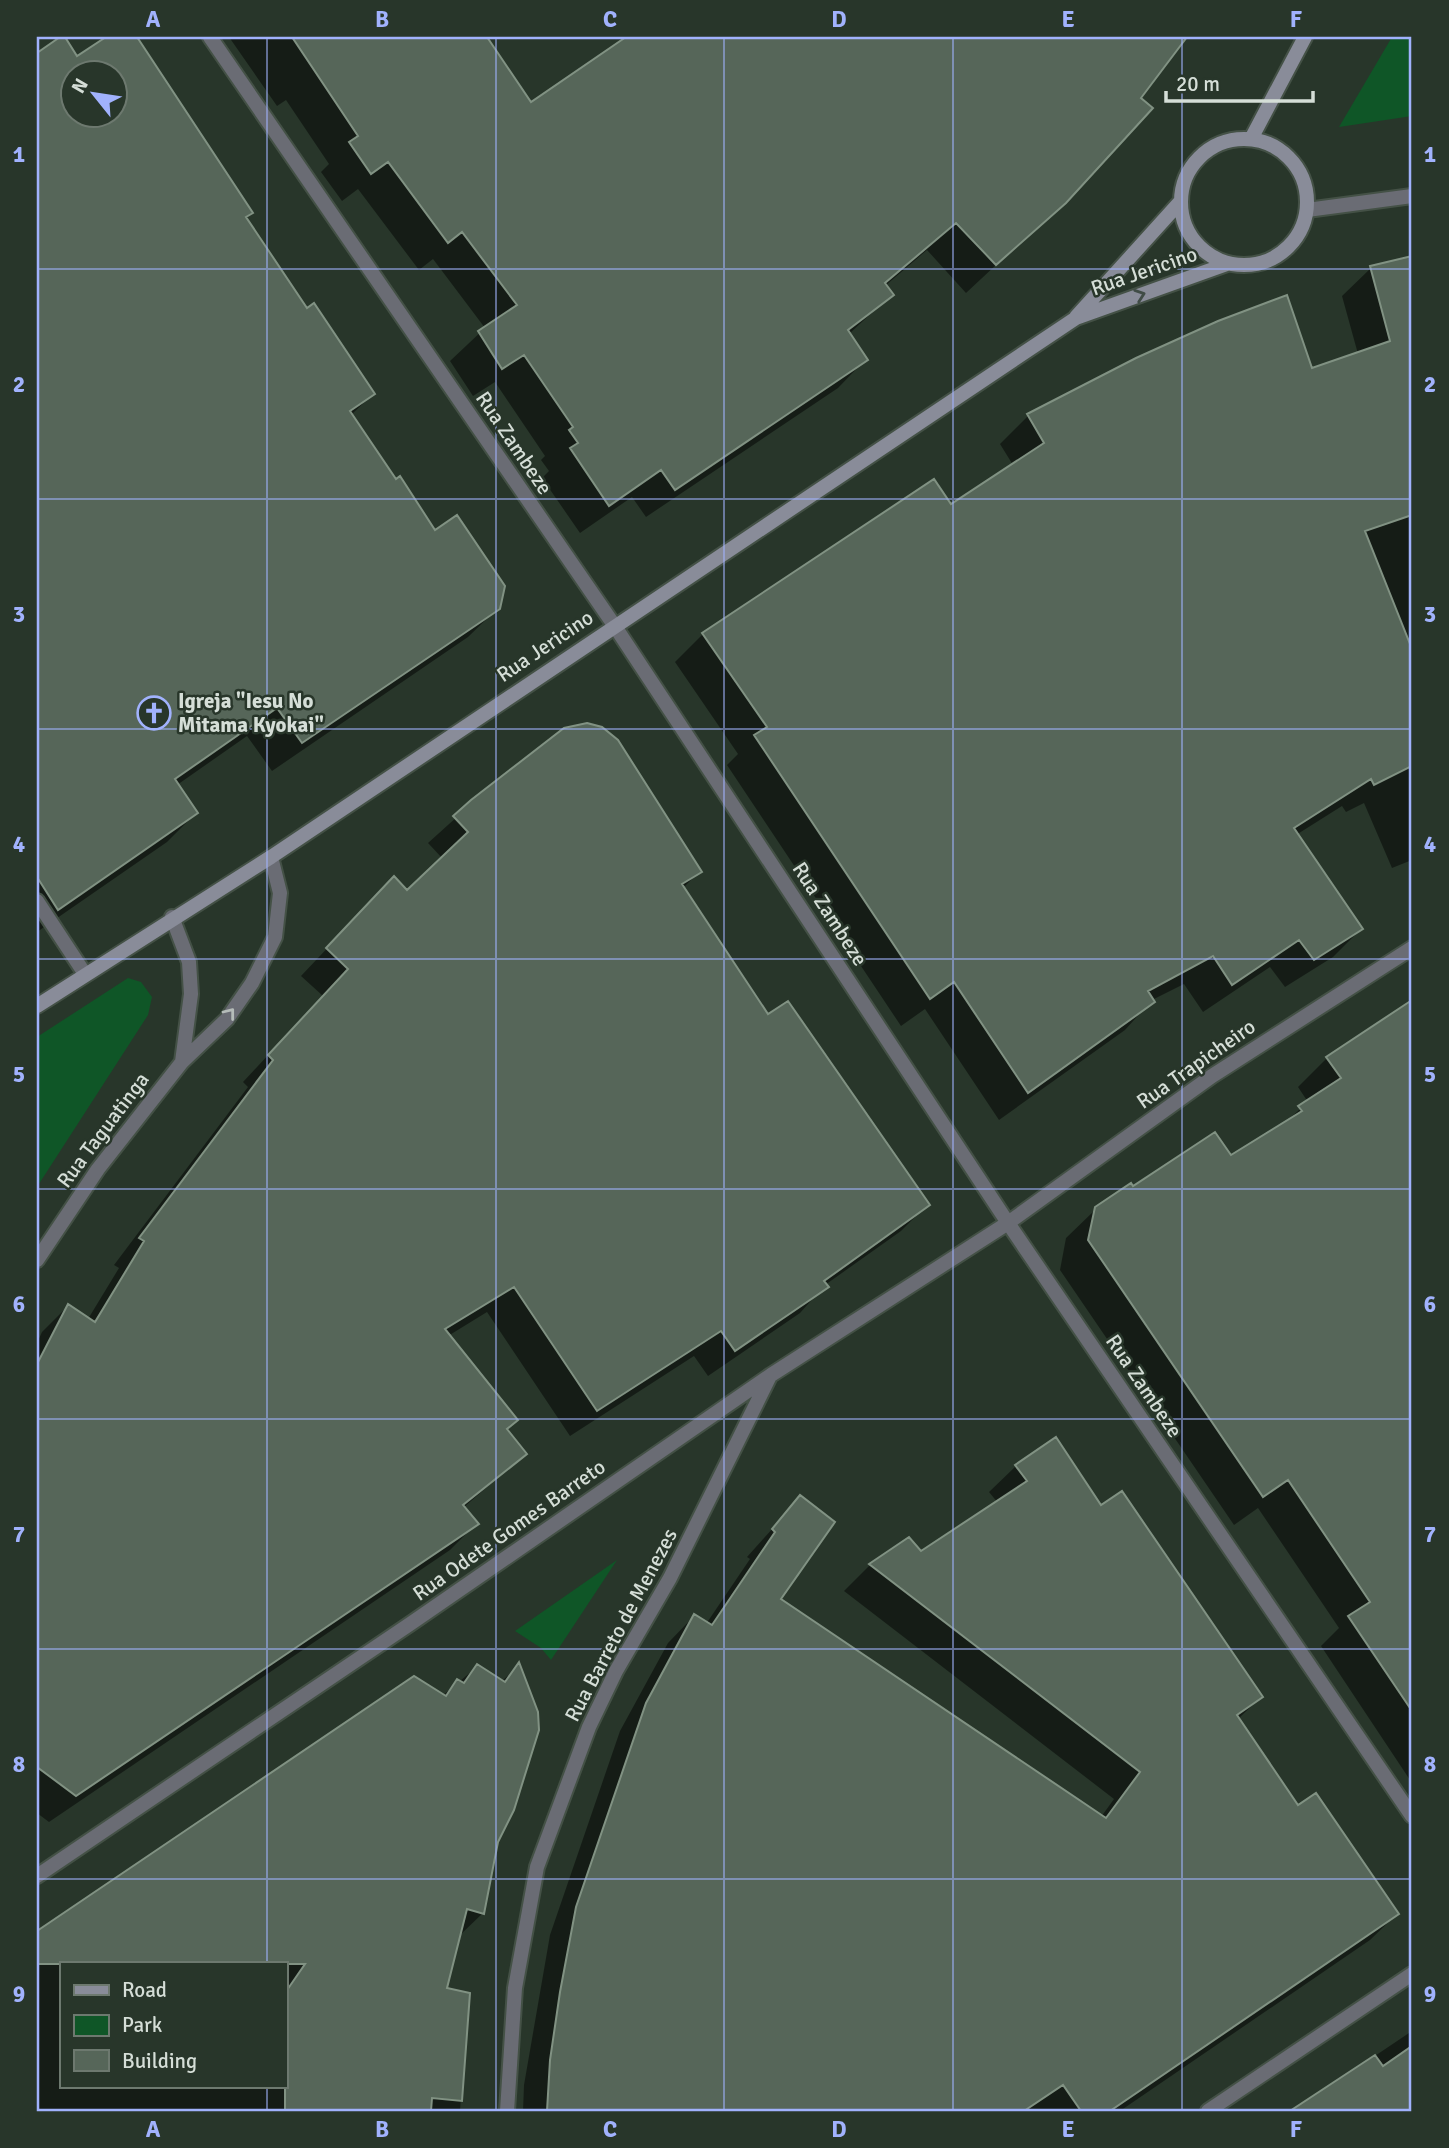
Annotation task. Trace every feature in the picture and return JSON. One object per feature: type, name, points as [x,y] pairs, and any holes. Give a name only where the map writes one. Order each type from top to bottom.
[{"type":"street","name":"Rua Zambeze","points":[[210,37],[614,625],[1008,1223],[1412,1816]]},
{"type":"street","points":[[1251,139],[1306,37]]},
{"type":"street","points":[[1230,139],[1251,139],[1270,144],[1287,155],[1300,171],[1306,190],[1307,210],[1301,231],[1288,248],[1270,260],[1249,266],[1227,264],[1208,256],[1193,241],[1183,222],[1180,201],[1184,180],[1195,162],[1210,148],[1230,139]]},
{"type":"street","points":[[1307,210],[1412,196]]},
{"type":"street","name":"Rua Jericino","points":[[1076,318],[1180,201]]},
{"type":"street","name":"Rua Jericino","points":[[37,1006],[172,917],[271,857],[1076,318],[1227,264]]},
{"type":"street","name":"Rua Taguatinga","points":[[37,1260],[98,1169],[182,1062],[227,1018],[252,983],[275,937],[280,893],[271,857]]},
{"type":"street","points":[[37,901],[85,974]]},
{"type":"street","points":[[172,917],[189,962],[191,994],[182,1062]]},
{"type":"street","name":"Rua Trapicheiro","points":[[1008,1223],[1212,1076],[1412,948]]},
{"type":"street","name":"Rua Odete Gomes Barreto","points":[[37,1876],[410,1624],[771,1375],[1008,1223]]},
{"type":"street","name":"Rua Barreto de Menezes","points":[[508,2111],[514,1988],[537,1867],[594,1716],[616,1671],[670,1578],[771,1375]]},
{"type":"street","points":[[1208,2111],[1412,1974]]},
{"type":"green space","points":[[1392,37],[1412,37],[1412,116],[1339,127]]},
{"type":"green space","points":[[128,978],[141,982],[152,997],[148,1015],[37,1187],[37,1037]]},
{"type":"green space","points":[[617,1560],[551,1660],[541,1648],[515,1631]]},
{"type":"building","points":[[60,37],[65,37],[77,56],[106,37],[137,37],[253,213],[246,217],[307,308],[314,303],[375,394],[350,411],[396,479],[400,476],[435,530],[457,515],[505,586],[500,609],[302,743],[277,708],[175,779],[198,813],[58,910],[37,877],[37,53]]},
{"type":"building","points":[[292,37],[487,37],[531,102],[626,37],[1187,37],[1141,98],[1153,108],[1066,203],[996,265],[956,223],[885,283],[894,295],[848,330],[868,360],[675,490],[661,470],[609,506],[570,448],[578,443],[569,430],[573,427],[524,355],[502,369],[478,331],[517,305],[462,232],[448,243],[388,162],[371,174],[349,142],[358,136]]},
{"type":"building","points":[[1412,256],[1412,515],[1365,531],[1412,649],[1412,766],[1374,785],[1371,779],[1294,828],[1363,929],[1314,960],[1299,940],[1232,985],[1213,956],[1148,991],[1155,1002],[1028,1093],[954,982],[930,999],[754,735],[767,727],[702,633],[934,479],[951,504],[1044,443],[1027,414],[1136,358],[1218,321],[1287,295],[1312,368],[1390,341],[1370,266]]},
{"type":"building","points":[[587,723],[602,727],[618,740],[702,872],[682,884],[768,1014],[788,1001],[930,1205],[824,1281],[829,1287],[735,1351],[721,1331],[597,1411],[514,1287],[445,1329],[518,1420],[507,1429],[527,1454],[463,1505],[479,1524],[76,1796],[37,1767],[37,1364],[68,1304],[95,1322],[144,1241],[139,1238],[273,1060],[268,1055],[348,969],[326,948],[394,876],[407,890],[468,832],[453,816],[471,800],[564,728]]},
{"type":"building","points":[[1412,1000],[1412,1711],[1348,1616],[1370,1602],[1288,1480],[1263,1497],[1088,1240],[1095,1207],[1131,1183],[1133,1186],[1215,1132],[1231,1155],[1302,1111],[1298,1106],[1341,1078],[1326,1057]]},
{"type":"building","points":[[1056,1437],[1101,1505],[1122,1491],[1263,1697],[1237,1715],[1298,1805],[1316,1793],[1399,1914],[1110,2111],[1081,2111],[1063,2085],[1024,2111],[547,2111],[550,2060],[576,1907],[646,1703],[694,1614],[712,1625],[775,1532],[772,1529],[800,1495],[835,1522],[781,1599],[1106,1818],[1140,1772],[869,1564],[909,1537],[921,1551],[1027,1481],[1015,1465]]},
{"type":"building","points":[[519,1662],[538,1712],[539,1730],[514,1810],[498,1842],[484,1914],[467,1909],[447,1988],[470,1993],[462,2101],[432,2098],[431,2111],[285,2111],[287,1990],[305,1964],[37,1964],[37,1931],[414,1676],[446,1696],[457,1679],[464,1683],[477,1664],[505,1682]]},
{"type":"building","points":[[1412,2046],[1412,2111],[1290,2111],[1375,2055],[1383,2066]]},
{"type":"place","name":"Igreja \"Iesu No Mitama Kyokai\"","points":[[154,713]]}]
